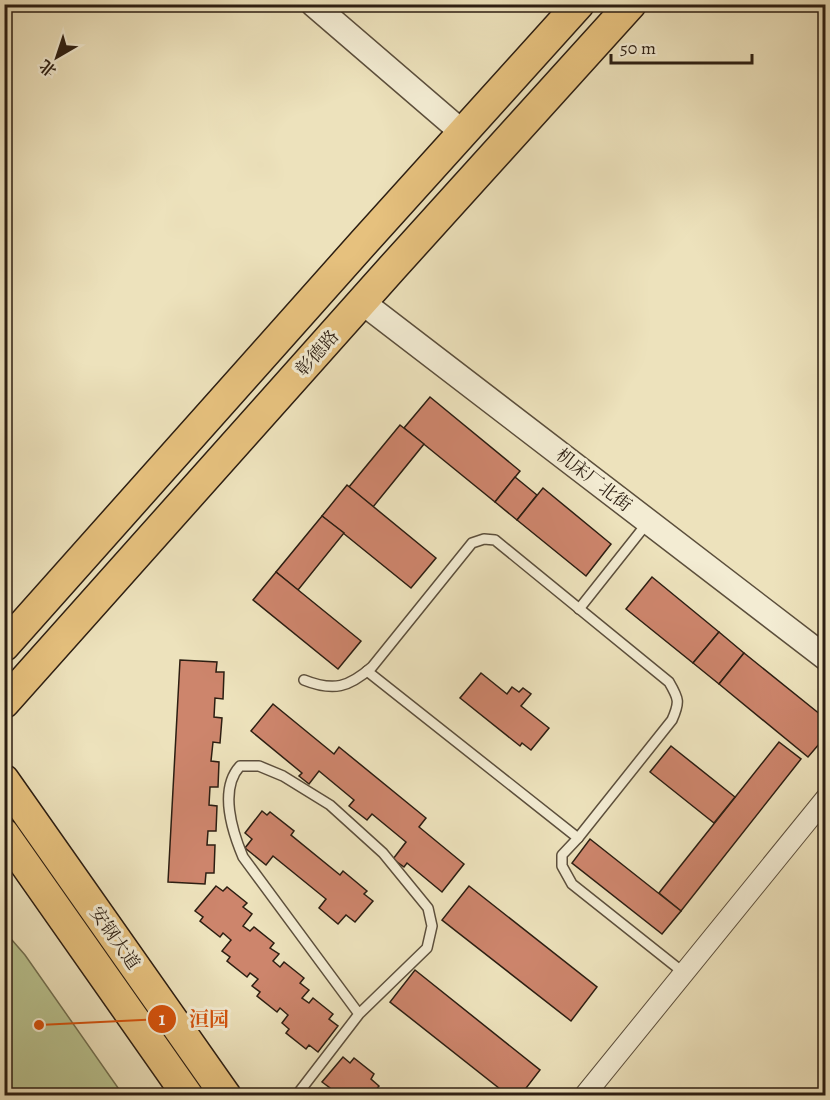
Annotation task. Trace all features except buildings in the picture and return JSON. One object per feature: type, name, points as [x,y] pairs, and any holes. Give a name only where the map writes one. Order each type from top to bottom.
[{"type":"main road","points":[[4,646],[579,4]]},
{"type":"main road","name":"彰德路","points":[[4,704],[631,4]]},
{"type":"main road","name":"安钢大道","points":[[4,780],[226,1095]]},
{"type":"main road","name":"安钢大道","points":[[4,834],[188,1095]]},
{"type":"street","points":[[313,4],[463,133]]},
{"type":"street","name":"机床厂北街","points":[[362,302],[825,658]]},
{"type":"street","points":[[584,1095],[825,798]]},
{"type":"lane","points":[[579,609],[648,522]]},
{"type":"lane","points":[[304,680],[319,686],[335,688],[350,683],[368,671],[472,543],[495,540],[669,682],[678,697],[678,705],[672,720],[562,855],[562,866],[572,884],[684,973]]},
{"type":"lane","points":[[368,671],[578,838]]},
{"type":"lane","points":[[296,1095],[359,1014],[427,948],[432,926],[428,908],[383,853],[330,806],[283,776],[259,766],[240,766],[234,772],[229,786],[233,833],[243,856],[359,1014]]},
{"type":"green space","points":[[5,932],[25,955],[123,1095],[5,1095]]},
{"type":"place","name":"洹园","points":[[39,1025]]}]
